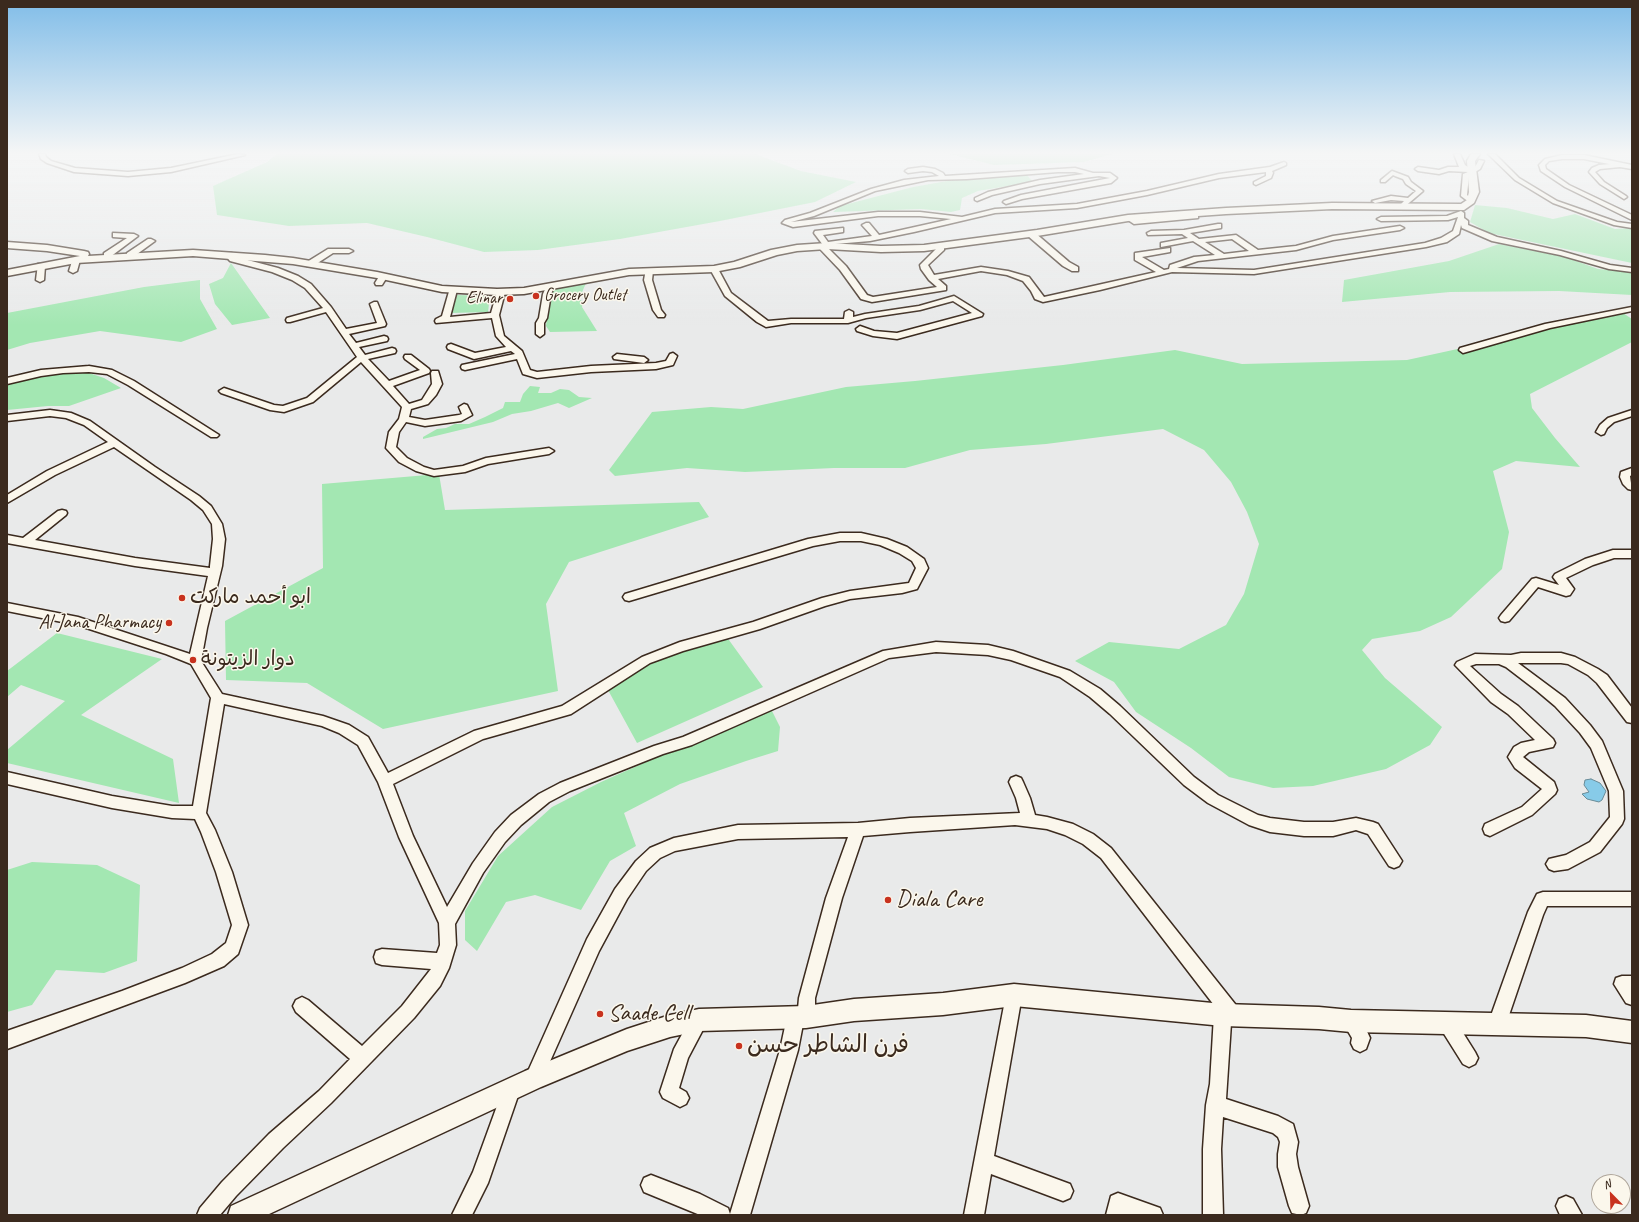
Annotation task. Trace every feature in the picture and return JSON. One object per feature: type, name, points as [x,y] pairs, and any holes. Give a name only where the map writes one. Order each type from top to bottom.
[{"type":"main road","points":[[7,273],[107,255],[185,253],[227,258],[265,258],[310,264],[381,280],[428,288],[501,292],[524,291],[621,273],[649,270],[714,269],[736,265],[763,254],[797,248],[828,246],[903,249],[940,246],[1031,234],[1128,218],[1219,211]]},
{"type":"main road","points":[[7,245],[47,248],[73,261],[129,255]]},
{"type":"street","points":[[822,211],[787,221],[786,223],[793,224],[878,214],[920,214],[959,219],[995,211]]},
{"type":"street","points":[[1381,219],[1443,218],[1461,211]]},
{"type":"street","points":[[1464,211],[1465,226],[1495,240],[1561,253],[1609,267],[1632,270]]},
{"type":"street","points":[[932,278],[982,269],[1008,273],[1026,279],[1035,290],[1038,297],[1043,300],[1168,271],[1254,272],[1426,245],[1449,237],[1456,232],[1464,211]]},
{"type":"street","points":[[1580,211],[1616,224],[1632,226]]},
{"type":"street","points":[[1617,211],[1632,218]]},
{"type":"street","points":[[828,246],[831,243],[877,237],[899,229],[993,214],[1023,213]]},
{"type":"street","points":[[1128,218],[1134,222],[1196,217]]},
{"type":"street","points":[[1182,218],[1198,228]]},
{"type":"street","points":[[833,223],[849,241]]},
{"type":"street","points":[[866,225],[877,237]]},
{"type":"street","points":[[1151,233],[1184,232],[1218,226]]},
{"type":"street","points":[[1168,271],[1189,261],[1223,253],[1247,253],[1296,248],[1333,238],[1400,228]]},
{"type":"street","points":[[840,230],[818,233],[864,297],[872,300],[943,288],[932,278],[925,269],[924,265],[940,250],[940,246]]},
{"type":"street","points":[[1184,232],[1196,240],[1223,253]]},
{"type":"street","points":[[1031,234],[1075,270]]},
{"type":"street","points":[[107,255],[134,236],[116,235]]},
{"type":"street","points":[[1310,235],[1318,243]]},
{"type":"street","points":[[1168,271],[1138,258],[1138,255],[1196,240],[1233,237],[1256,252]]},
{"type":"street","points":[[129,255],[151,241]]},
{"type":"street","points":[[310,264],[331,251],[349,251]]},
{"type":"street","points":[[227,258],[275,270],[295,278],[308,286],[328,309],[362,358],[407,407]]},
{"type":"street","points":[[40,280],[41,266]]},
{"type":"street","points":[[714,269],[728,294],[766,324],[791,321],[848,321],[920,308],[954,298],[979,314],[897,336],[873,333],[860,329]]},
{"type":"street","points":[[649,270],[648,280],[657,310],[661,315]]},
{"type":"street","points":[[540,334],[540,322],[550,286]]},
{"type":"street","points":[[454,290],[446,317],[441,320],[495,315]]},
{"type":"street","points":[[501,292],[495,315],[500,336],[520,356],[526,372],[536,375],[591,369],[656,366],[670,363],[672,358],[649,361],[617,357]]},
{"type":"street","points":[[346,334],[382,324],[374,304]]},
{"type":"street","points":[[1463,350],[1548,326],[1632,308]]},
{"type":"street","points":[[290,320],[328,309]]},
{"type":"street","points":[[848,321],[849,312]]},
{"type":"street","points":[[534,315],[535,323],[540,322]]},
{"type":"street","points":[[346,334],[380,328]]},
{"type":"street","points":[[354,346],[384,339]]},
{"type":"street","points":[[451,347],[474,356],[512,348]]},
{"type":"street","points":[[224,391],[273,408],[284,409],[310,400],[362,358],[392,351]]},
{"type":"street","points":[[465,367],[520,356]]},
{"type":"street","points":[[387,385],[426,371],[408,357]]},
{"type":"street","points":[[7,381],[41,373],[63,370],[89,369],[109,372],[131,383],[214,435]]},
{"type":"street","points":[[407,407],[425,402],[431,395],[437,384],[435,373]]},
{"type":"street","points":[[431,395],[442,396]]},
{"type":"street","points":[[407,407],[404,419],[394,432],[391,448],[403,460],[420,469],[434,473],[465,469],[486,461],[549,451]]},
{"type":"street","points":[[404,419],[425,423],[462,418],[467,415],[464,407]]},
{"type":"street","points":[[7,418],[50,413],[68,415],[87,423],[151,469],[195,498],[207,508],[217,524],[219,539],[214,573],[195,661]]},
{"type":"street","points":[[1601,432],[1603,426],[1611,420],[1632,413]]},
{"type":"street","points":[[7,500],[38,484],[76,460],[114,442]]},
{"type":"street","points":[[1632,471],[1625,474],[1627,482],[1632,487]]},
{"type":"street","points":[[26,542],[62,513]]},
{"type":"street","points":[[385,781],[479,735],[566,710],[646,660],[680,647],[756,626],[822,602],[850,595],[902,589],[913,586],[922,568],[920,562],[916,558],[903,550],[883,542],[861,536],[840,537],[812,542],[629,597]]},
{"type":"street","points":[[7,539],[135,562],[214,573]]},
{"type":"street","points":[[1505,618],[1536,582],[1566,592],[1568,589],[1559,577],[1589,562],[1613,554],[1632,554]]},
{"type":"street","points":[[7,607],[78,621],[155,646],[195,661],[218,698],[199,813],[208,830],[224,872],[240,925],[232,948],[218,960],[185,975],[122,999],[7,1040]]},
{"type":"street","points":[[446,923],[478,868],[500,837],[516,820],[544,798],[566,787],[659,750],[687,741],[824,682],[866,662],[887,654],[936,647],[955,646],[988,650],[1018,658],[1065,674],[1095,693],[1115,710],[1188,781],[1213,800],[1254,820],[1270,825],[1304,829],[1333,829],[1356,824],[1373,829],[1394,862]]},
{"type":"street","points":[[1490,829],[1527,811],[1550,790],[1549,786],[1520,764],[1514,757],[1518,751],[1526,747],[1548,743],[1513,710],[1496,698],[1461,665],[1475,659],[1511,660],[1521,658],[1561,658],[1581,664],[1602,679],[1632,718]]},
{"type":"street","points":[[1498,659],[1510,664],[1541,686],[1560,702],[1585,729],[1597,745],[1616,791],[1617,819],[1595,847],[1568,862],[1554,864]]},
{"type":"street","points":[[207,1215],[229,1189],[276,1141],[325,1097],[408,1012],[434,980],[443,962],[448,945],[446,923],[406,837],[385,781],[363,740],[344,729],[305,716],[218,698]]},
{"type":"street","points":[[7,778],[112,802],[172,812],[199,813]]},
{"type":"street","points":[[1016,782],[1023,798],[1029,821]]},
{"type":"street","points":[[533,1079],[593,945],[621,894],[641,866],[655,853],[674,845],[738,832],[858,830],[940,823],[1015,819],[1047,823],[1068,829],[1088,838],[1106,853],[1123,873],[1228,1015],[1216,1105],[1212,1149],[1213,1215]]},
{"type":"street","points":[[740,1215],[807,998],[834,898],[858,830]]},
{"type":"street","points":[[1497,1024],[1536,912],[1543,900],[1632,899]]},
{"type":"street","points":[[382,957],[443,962]]},
{"type":"street","points":[[1632,984],[1622,984],[1632,997]]},
{"type":"street","points":[[974,1215],[1014,995]]},
{"type":"street","points":[[240,1215],[533,1079],[627,1040],[670,1026],[699,1020],[801,1017],[854,1010],[943,1004],[1014,995],[1228,1015],[1351,1021],[1586,1026],[1632,1032]]},
{"type":"street","points":[[302,1006],[363,1059]]},
{"type":"street","points":[[680,1098],[669,1092],[680,1055],[699,1020]]},
{"type":"street","points":[[1351,1021],[1361,1038],[1360,1043]]},
{"type":"street","points":[[1447,1023],[1469,1058]]},
{"type":"street","points":[[462,1215],[481,1176],[512,1090]]},
{"type":"street","points":[[1216,1105],[1278,1125],[1286,1131],[1289,1142],[1287,1154],[1288,1167],[1300,1206]]},
{"type":"street","points":[[984,1162],[1063,1190]]},
{"type":"street","points":[[651,1185],[694,1201],[721,1215]]},
{"type":"street","points":[[1116,1215],[1118,1203],[1154,1215]]},
{"type":"green space","points":[[216,211],[770,211],[620,239],[538,250],[484,252],[367,223],[289,226],[217,215]]},
{"type":"green space","points":[[834,211],[862,211],[833,212]]},
{"type":"green space","points":[[1473,211],[1520,211],[1553,219],[1575,214],[1615,229],[1632,228],[1632,263],[1489,233],[1470,222]]},
{"type":"green space","points":[[1499,244],[1565,257],[1598,269],[1632,272],[1632,295],[1559,291],[1450,292],[1342,302],[1344,280],[1449,261]]},
{"type":"green space","points":[[231,263],[270,318],[232,325],[215,304],[209,284],[223,278]]},
{"type":"green space","points":[[200,280],[200,299],[217,329],[181,342],[100,331],[30,343],[7,350],[7,313],[144,287]]},
{"type":"green space","points":[[587,281],[579,299],[583,302],[582,307],[597,331],[550,332],[546,326],[550,293],[552,289]]},
{"type":"green space","points":[[457,295],[490,296],[488,312],[451,313]]},
{"type":"green space","points":[[1623,313],[1632,319],[1632,342],[1530,394],[1532,408],[1580,467],[1516,461],[1493,471],[1509,532],[1502,569],[1451,617],[1420,631],[1372,639],[1362,650],[1385,678],[1442,727],[1430,745],[1386,769],[1313,786],[1273,788],[1229,777],[1191,748],[1136,712],[1114,682],[1075,661],[1109,642],[1179,649],[1226,625],[1244,594],[1259,544],[1247,512],[1231,482],[1204,450],[1163,429],[1046,444],[970,450],[905,468],[834,468],[745,472],[687,468],[615,476],[609,470],[652,412],[711,407],[743,409],[846,387],[1063,365],[1175,350],[1242,364],[1407,360]]},
{"type":"green space","points":[[86,372],[104,378],[121,388],[69,406],[48,406],[7,410],[7,383],[39,376]]},
{"type":"green space","points":[[530,386],[540,387],[538,393],[551,393],[560,389],[569,390],[579,397],[592,398],[569,408],[558,403],[531,411],[512,414],[493,422],[423,439],[423,437],[437,429],[446,428],[455,424],[469,424],[485,417],[503,408],[505,402],[520,402],[523,394]]},
{"type":"green space","points":[[439,474],[445,510],[699,502],[709,517],[569,562],[546,604],[558,691],[383,729],[307,683],[226,680],[225,621],[323,568],[322,484]]},
{"type":"green space","points":[[57,633],[162,659],[81,715],[173,759],[179,803],[7,763],[7,750],[65,701],[21,685],[7,697],[7,671]]},
{"type":"green space","points":[[726,636],[763,687],[637,743],[608,690],[636,671],[687,647]]},
{"type":"green space","points":[[770,707],[780,727],[778,751],[680,784],[624,813],[636,846],[610,861],[581,910],[535,895],[506,902],[477,951],[465,940],[465,911],[498,856],[552,807],[601,782]]},
{"type":"green space","points":[[32,862],[97,865],[140,885],[137,961],[104,973],[56,970],[32,1005],[7,1012],[7,870]]},
{"type":"water","points":[[1591,779],[1600,783],[1606,791],[1602,800],[1599,802],[1587,799],[1582,794],[1589,792],[1584,785],[1585,780]]},
{"type":"place","name":"Grocery Outlet","points":[[536,296]]},
{"type":"place","name":"Elinar","points":[[510,299]]},
{"type":"place","name":"ابو أحمد ماركت","points":[[182,598]]},
{"type":"place","name":"Al Jana Pharmacy","points":[[169,623]]},
{"type":"place","name":"دوار الزيتونة","points":[[193,660]]},
{"type":"place","name":"Diala Care","points":[[888,900]]},
{"type":"place","name":"Saade Cell","points":[[600,1014]]},
{"type":"place","name":"فرن الشاطر حسن","points":[[739,1046]]}]
